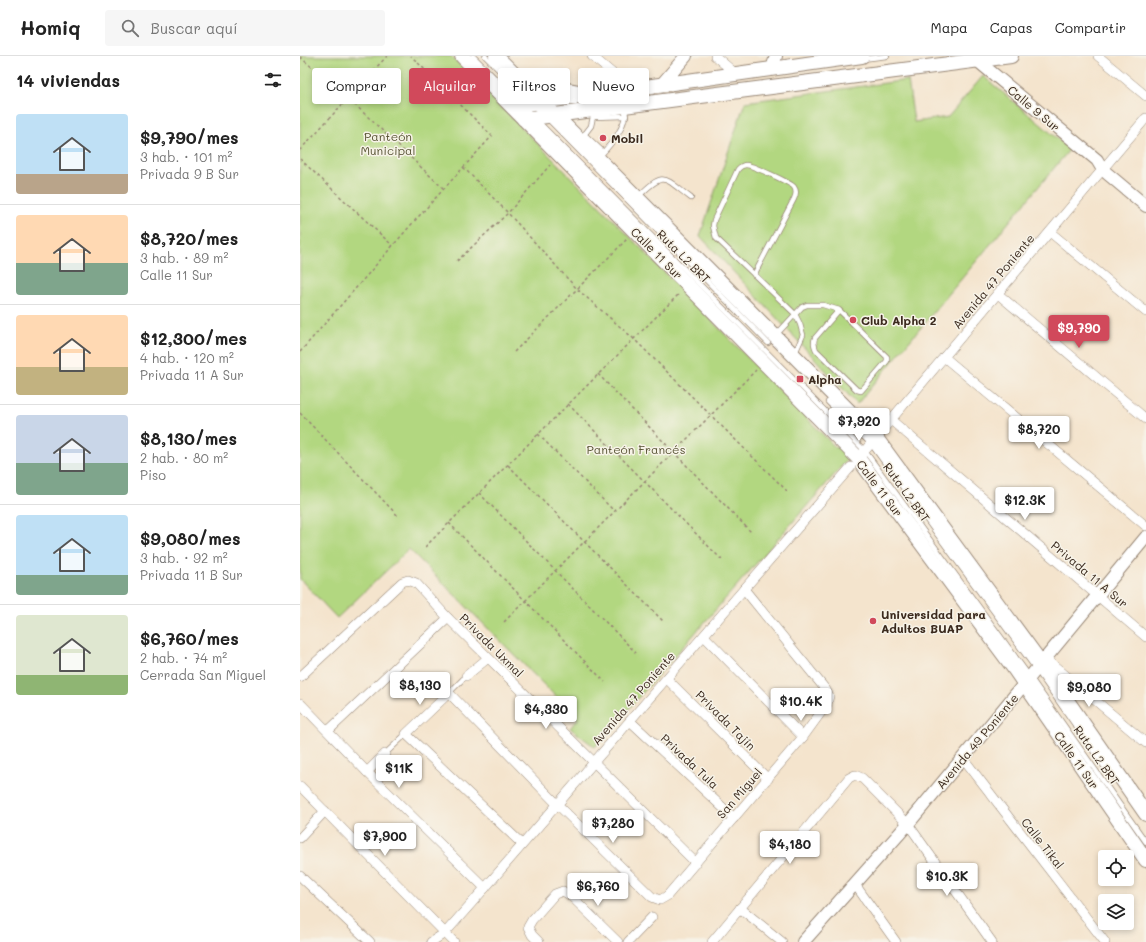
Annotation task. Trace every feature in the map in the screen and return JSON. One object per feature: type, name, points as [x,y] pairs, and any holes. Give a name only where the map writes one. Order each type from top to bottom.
[{"type":"main road","name":"Calle 11 Sur","points":[[462,56],[535,110],[582,137],[601,155],[637,198],[772,340],[794,356],[863,453],[1035,670],[1146,860]]},
{"type":"main road","name":"Calle 11 Sur","points":[[496,56],[508,68]]},
{"type":"main road","points":[[662,84],[686,56]]},
{"type":"main road","points":[[649,86],[736,74],[774,63],[862,56]]},
{"type":"main road","points":[[535,110],[594,113],[626,110],[975,57],[1011,56]]},
{"type":"main road","name":"Calle 9 Sur","points":[[975,57],[1102,165],[1146,206]]},
{"type":"main road","points":[[535,110],[578,99]]},
{"type":"main road","name":"Calle 11 Sur","points":[[532,104],[535,110],[863,453],[1035,670],[1061,692],[1146,814]]},
{"type":"main road","name":"Calle 9 Sur","points":[[1102,165],[1146,196]]},
{"type":"main road","name":"Avenida 49 Poniente","points":[[803,942],[908,824],[1146,537]]},
{"type":"street","points":[[592,56],[607,68]]},
{"type":"street","points":[[715,56],[736,74]]},
{"type":"street","points":[[1098,56],[1146,96]]},
{"type":"street","name":"Avenida 47 Poniente","points":[[431,942],[445,933],[485,888],[863,453],[1050,232],[1102,165],[1146,118]]},
{"type":"street","points":[[1050,232],[1146,312]]},
{"type":"street","points":[[998,294],[1146,419]]},
{"type":"street","points":[[944,357],[1146,526]]},
{"type":"street","name":"Privada 11 A Sur","points":[[891,420],[1146,637]]},
{"type":"street","name":"Privada Uxmal","points":[[300,677],[402,582],[408,580],[416,583],[448,618],[696,863]]},
{"type":"street","name":"San Miguel","points":[[557,804],[652,898],[660,900],[667,896],[696,863],[803,737],[826,704],[829,696],[826,690],[744,589]]},
{"type":"street","points":[[328,731],[448,618]]},
{"type":"street","points":[[704,636],[803,737]]},
{"type":"street","points":[[466,676],[488,658]]},
{"type":"street","points":[[1035,670],[1071,680],[1146,743]]},
{"type":"street","name":"Privada Tajín","points":[[667,678],[768,779]]},
{"type":"street","points":[[1061,692],[1071,680]]},
{"type":"street","points":[[522,844],[406,734],[449,693],[557,804]]},
{"type":"street","points":[[300,703],[367,772],[485,888]]},
{"type":"street","name":"Privada Tula","points":[[630,721],[734,818]]},
{"type":"street","points":[[367,772],[385,754]]},
{"type":"street","name":"Calle Tikal","points":[[963,758],[1105,942]]},
{"type":"street","points":[[712,942],[849,778],[855,775],[862,778],[908,824],[992,942]]},
{"type":"street","points":[[300,786],[454,942]]},
{"type":"street","points":[[300,838],[325,811]]},
{"type":"street","points":[[300,876],[370,942]]},
{"type":"street","points":[[854,883],[896,942]]},
{"type":"street","points":[[540,942],[532,935],[528,927],[532,920],[555,894],[563,891],[571,896],[618,942]]},
{"type":"street","points":[[740,908],[782,942]]},
{"type":"street","points":[[628,942],[652,916]]},
{"type":"lane","name":"Ruta L2 BRT","points":[[472,56],[535,110]]},
{"type":"lane","name":"Ruta L2 BRT","points":[[485,56],[535,110],[772,340]]},
{"type":"lane","points":[[535,110],[887,56]]},
{"type":"lane","points":[[535,110],[975,57]]},
{"type":"lane","points":[[601,155],[622,128],[626,110]]},
{"type":"lane","points":[[582,137],[591,126],[594,113]]},
{"type":"lane","points":[[754,275],[796,193],[795,188],[790,184],[761,170],[744,165],[738,169],[714,220],[713,232],[716,238],[754,275],[795,314],[803,335],[794,356]]},
{"type":"lane","points":[[637,198],[649,186],[663,178],[668,180],[691,198]]},
{"type":"lane","points":[[772,340],[802,307],[814,304],[823,305],[838,310],[888,357],[887,361],[861,391],[857,390],[816,350],[814,346],[815,338],[838,310]]},
{"type":"lane","points":[[828,402],[863,453]]},
{"type":"lane","name":"Ruta L2 BRT","points":[[1035,670],[1113,778]]},
{"type":"lane","name":"Ruta L2 BRT","points":[[1035,670],[1146,842]]},
{"type":"lane","points":[[449,693],[466,676]]},
{"type":"lane","points":[[385,754],[406,734]]},
{"type":"path","points":[[376,68],[387,56]]},
{"type":"path","points":[[300,352],[492,136],[411,56]]},
{"type":"path","points":[[300,57],[313,68]]},
{"type":"path","points":[[300,150],[342,104]]},
{"type":"path","points":[[354,104],[444,189]]},
{"type":"path","points":[[300,159],[393,246]]},
{"type":"path","points":[[457,261],[508,213],[550,165]]},
{"type":"path","points":[[463,168],[508,213],[577,289],[634,339],[787,491]]},
{"type":"path","points":[[514,352],[630,237]]},
{"type":"path","points":[[425,547],[680,293]]},
{"type":"path","points":[[504,622],[756,370]]},
{"type":"path","points":[[598,374],[751,532]]},
{"type":"path","points":[[568,404],[723,562]]},
{"type":"path","points":[[300,413],[399,517]]},
{"type":"path","points":[[538,434],[614,512]]},
{"type":"path","points":[[507,465],[663,620]]},
{"type":"path","points":[[479,493],[636,653]]},
{"type":"path","points":[[449,523],[605,682]]},
{"type":"green space","name":"Panteón Francés","points":[[300,56],[451,56],[463,68],[409,68],[409,104],[490,104],[490,95],[836,448],[841,445],[849,458],[595,747],[570,728],[578,719],[409,549],[337,618],[300,579]]},
{"type":"green space","name":"Club Alpha 2","points":[[983,76],[1070,149],[857,404],[700,236],[745,102],[908,80],[914,122],[948,117]]},
{"type":"place","name":"Mobil","points":[[603,138]]},
{"type":"place","name":"Club Alpha 2","points":[[853,320]]},
{"type":"place","name":"Alpha","points":[[800,379]]},
{"type":"place","name":"Universidad para Adultos BUAP","points":[[873,621]]},
{"type":"park label","name":"Panteón Municipal","points":[[388,143]]}]
